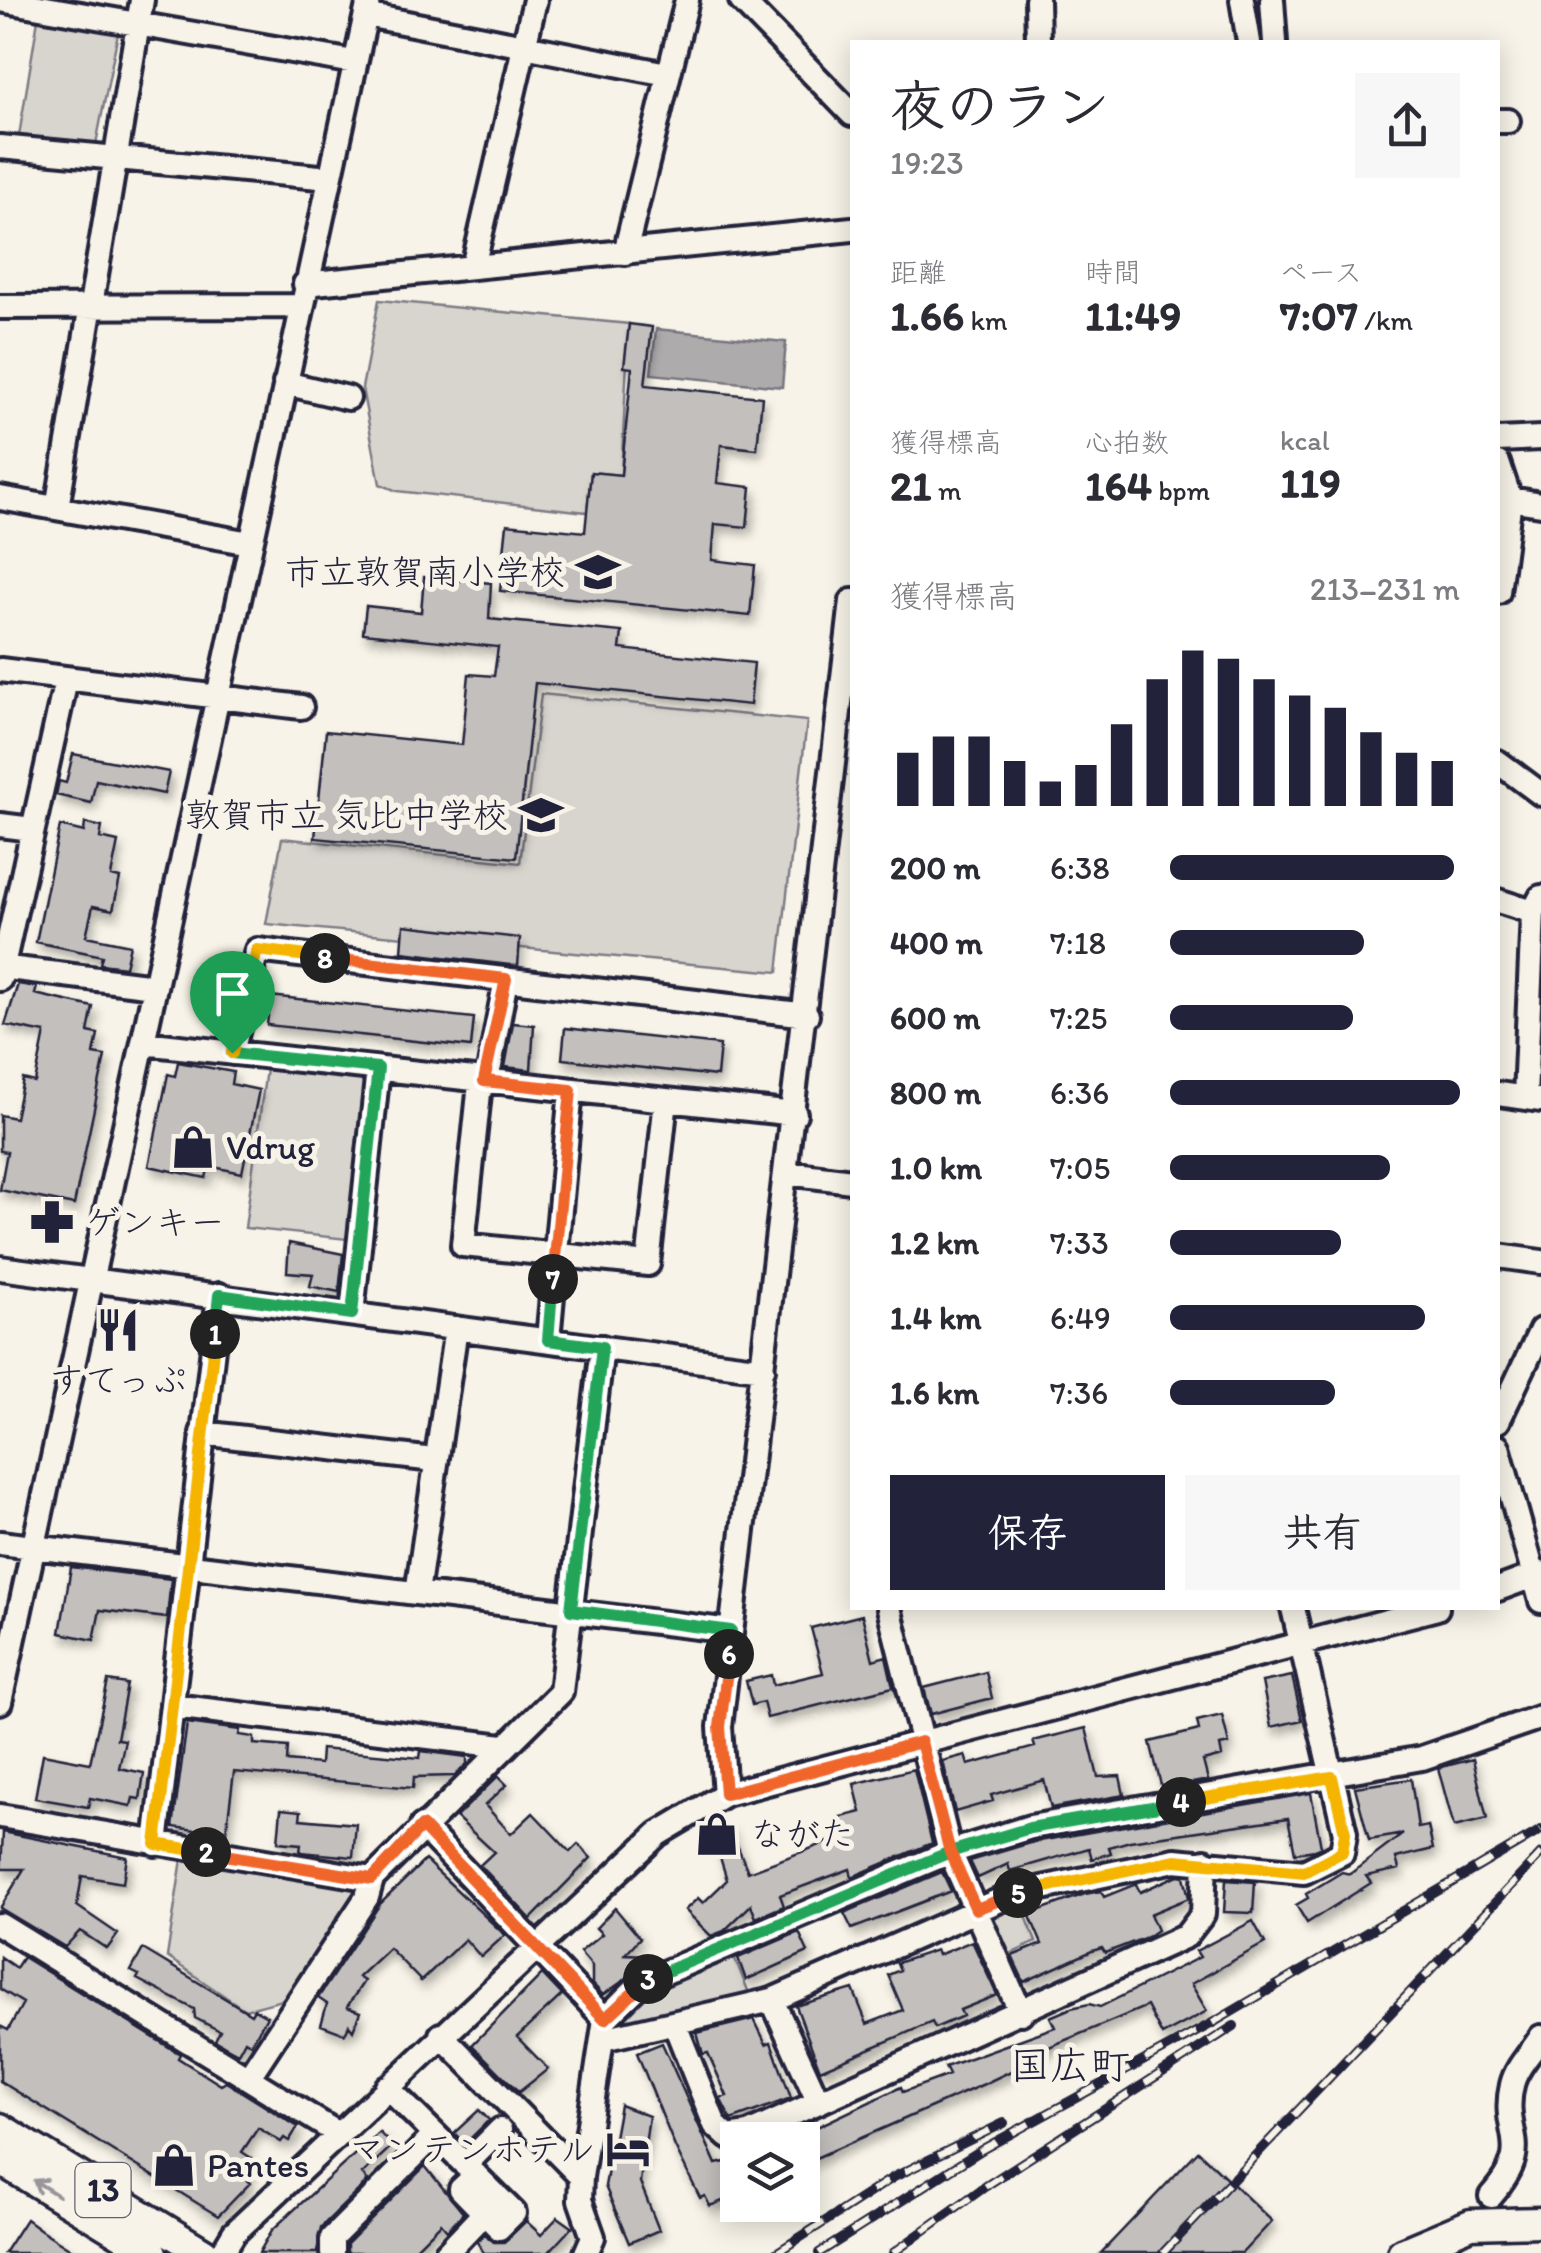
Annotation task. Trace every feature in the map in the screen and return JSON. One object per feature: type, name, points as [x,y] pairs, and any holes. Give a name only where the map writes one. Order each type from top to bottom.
[{"type":"main road","name":"13","points":[[0,2128],[204,2253]]},
{"type":"main road","name":"13","points":[[0,2160],[152,2253]]},
{"type":"main road","points":[[1402,2253],[1472,2224],[1541,2222]]},
{"type":"street","points":[[0,0],[140,11],[354,62]]},
{"type":"street","points":[[472,267],[535,0]]},
{"type":"street","points":[[625,253],[687,0]]},
{"type":"street","points":[[741,0],[850,112]]},
{"type":"street","points":[[1037,0],[1038,40]]},
{"type":"street","points":[[1242,0],[1249,40]]},
{"type":"street","points":[[1272,0],[1275,40]]},
{"type":"street","points":[[0,1702],[368,8],[524,47],[667,74]]},
{"type":"street","points":[[57,508],[140,11]]},
{"type":"street","points":[[0,148],[330,178]]},
{"type":"street","points":[[0,307],[90,307],[303,295],[472,267],[850,229]]},
{"type":"street","points":[[285,383],[348,398]]},
{"type":"street","points":[[1500,440],[1541,438]]},
{"type":"street","points":[[1500,469],[1510,499],[1500,576]]},
{"type":"street","points":[[0,498],[250,543]]},
{"type":"street","points":[[1510,499],[1541,504]]},
{"type":"street","points":[[725,1794],[720,1727],[844,736],[850,635]]},
{"type":"street","points":[[0,670],[302,708]]},
{"type":"street","points":[[66,680],[1,971],[154,986]]},
{"type":"street","points":[[1500,763],[1541,794]]},
{"type":"street","points":[[0,825],[32,829]]},
{"type":"street","points":[[1500,900],[1537,904],[1533,1098],[1500,1094]]},
{"type":"street","points":[[232,1053],[257,950],[807,1015]]},
{"type":"street","points":[[506,979],[484,1081],[463,1245],[648,1264],[666,1100]]},
{"type":"street","points":[[143,1042],[795,1114]]},
{"type":"street","points":[[352,1314],[378,1068]]},
{"type":"street","points":[[548,1340],[571,1090]]},
{"type":"street","points":[[788,1174],[850,1181]]},
{"type":"street","points":[[1500,1256],[1541,1262]]},
{"type":"street","points":[[0,1268],[763,1369]]},
{"type":"street","points":[[156,1844],[219,1295]]},
{"type":"street","points":[[417,1592],[456,1328]]},
{"type":"street","points":[[1500,1418],[1541,1330]]},
{"type":"street","points":[[248,2078],[367,1897],[372,1879],[561,1692],[602,1347]]},
{"type":"street","points":[[202,1432],[434,1460]]},
{"type":"street","points":[[1500,1453],[1537,1575],[1541,1601]]},
{"type":"street","points":[[0,1543],[731,1631]]},
{"type":"street","points":[[1500,1588],[1537,1575]]},
{"type":"street","points":[[889,1610],[950,1852],[1021,2013]]},
{"type":"street","points":[[604,2029],[675,2025],[772,2000],[1014,1894],[1128,1868],[1205,1861],[1304,1872],[1325,1865],[1342,1852],[1345,1833],[1293,1610]]},
{"type":"street","points":[[222,2253],[234,2233],[534,1946],[658,1834],[725,1794],[1430,1610]]},
{"type":"street","points":[[173,1706],[503,1746]]},
{"type":"street","points":[[586,2253],[593,2236],[580,2200],[604,2029],[642,1982],[950,1852],[1030,1828],[1422,1758],[1541,1717]]},
{"type":"street","points":[[0,1816],[372,1879]]},
{"type":"street","points":[[422,1826],[534,1946],[604,2029]]},
{"type":"street","points":[[675,2025],[715,2125],[728,2137],[748,2134],[1186,1936],[1203,1914],[1205,1861]]},
{"type":"street","points":[[0,1925],[337,2132]]},
{"type":"street","points":[[772,2000],[818,2101]]},
{"type":"street","points":[[440,2036],[582,2177]]},
{"type":"street","points":[[1491,2196],[1506,2178],[1518,2151],[1511,2087],[1541,2037]]},
{"type":"street","points":[[387,2087],[514,2214],[499,2228],[484,2213],[460,2249]]},
{"type":"street","points":[[470,2170],[500,2130]]},
{"type":"street","points":[[332,2253],[332,2238],[435,2135]]},
{"type":"shaded area","points":[[38,19],[118,33],[96,144],[89,148],[18,142]]},
{"type":"shaded area","points":[[379,300],[629,324],[621,475],[591,472],[587,512],[397,491],[380,484],[362,388]]},
{"type":"shaded area","points":[[656,329],[786,342],[782,387],[651,374]]},
{"type":"shaded area","points":[[541,694],[807,721],[778,972],[266,924],[282,838],[520,863]]},
{"type":"shaded area","points":[[266,1069],[362,1078],[369,1087],[347,1239],[245,1228]]},
{"type":"shaded area","points":[[182,1859],[355,1886],[360,1891],[290,1998],[245,2010],[167,1957]]},
{"type":"shaded area","points":[[1020,1900],[1036,1942],[1004,1957],[985,1913]]},
{"type":"shaded area","points":[[733,1954],[749,1993],[619,2028],[618,2020],[648,1988]]},
{"type":"building","points":[[629,324],[652,327],[645,385],[762,397],[757,449],[721,445],[717,483],[751,487],[747,527],[715,524],[712,560],[755,565],[750,616],[500,591],[507,524],[585,532],[591,472],[621,475],[632,368],[624,367]]},
{"type":"building","points":[[424,577],[491,583],[489,619],[622,632],[620,649],[754,663],[750,705],[535,683],[516,858],[315,838],[326,731],[462,745],[469,674],[494,676],[498,647],[363,633],[366,606],[421,612]]},
{"type":"building","points":[[73,754],[169,772],[164,794],[96,780],[91,803],[56,795],[59,781],[66,783]]},
{"type":"building","points":[[85,823],[102,827],[100,838],[118,842],[111,876],[120,878],[113,910],[93,906],[86,936],[130,945],[125,967],[100,964],[102,956],[36,942],[60,826],[84,832]]},
{"type":"building","points":[[404,925],[520,938],[518,966],[402,952]]},
{"type":"building","points":[[18,984],[37,987],[35,994],[93,1007],[88,1032],[98,1034],[94,1054],[105,1056],[74,1205],[0,1190],[7,1152],[0,1151],[0,1115],[15,1118],[23,1079],[35,1082],[45,1033],[5,1025]]},
{"type":"building","points":[[270,996],[474,1018],[471,1047],[267,1025]]},
{"type":"building","points":[[513,1023],[534,1025],[531,1070],[505,1067]]},
{"type":"building","points":[[565,1028],[720,1045],[717,1076],[562,1059]]},
{"type":"building","points":[[178,1062],[233,1072],[231,1084],[259,1090],[242,1173],[209,1166],[206,1178],[149,1166],[168,1074],[175,1076]]},
{"type":"building","points":[[289,1243],[343,1254],[339,1292],[310,1286],[313,1274],[287,1272]]},
{"type":"building","points":[[71,1567],[171,1579],[167,1618],[100,1610],[94,1640],[60,1633]]},
{"type":"building","points":[[862,1615],[873,1660],[886,1656],[893,1687],[767,1718],[763,1702],[752,1705],[746,1681],[771,1675],[773,1685],[823,1673],[811,1628]]},
{"type":"building","points":[[986,1672],[992,1698],[931,1714],[924,1688]]},
{"type":"building","points":[[1292,1676],[1302,1720],[1271,1727],[1262,1682]]},
{"type":"building","points":[[108,1681],[127,1684],[117,1739],[125,1740],[119,1768],[144,1773],[140,1799],[133,1798],[131,1806],[90,1798],[88,1807],[35,1798],[43,1754],[90,1763]]},
{"type":"building","points":[[1222,1715],[1229,1744],[1220,1746],[1222,1756],[1203,1761],[1208,1780],[1162,1789],[1150,1742],[1199,1730],[1197,1721]]},
{"type":"building","points":[[187,1723],[240,1730],[239,1735],[254,1737],[254,1744],[288,1747],[287,1761],[320,1764],[321,1749],[420,1758],[421,1751],[467,1757],[467,1764],[455,1776],[414,1777],[413,1788],[234,1772],[226,1834],[173,1827]]},
{"type":"building","points":[[1086,1728],[1098,1777],[1120,1776],[1124,1795],[1051,1808],[1044,1780],[991,1795],[993,1801],[955,1812],[943,1761],[965,1755],[968,1765],[1035,1747],[1033,1741]]},
{"type":"building","points":[[1473,1759],[1487,1819],[1454,1827],[1438,1768]]},
{"type":"building","points":[[914,1769],[932,1843],[852,1877],[850,1869],[780,1895],[784,1906],[756,1918],[751,1905],[724,1931],[711,1936],[685,1910],[698,1898],[703,1903],[727,1880],[712,1831],[729,1825],[748,1872],[842,1837],[838,1818],[861,1812],[854,1784]]},
{"type":"building","points":[[498,1776],[507,1785],[485,1805],[511,1834],[533,1813],[570,1852],[578,1844],[591,1858],[531,1919],[480,1865],[494,1852],[456,1817]]},
{"type":"building","points":[[1411,1779],[1418,1828],[1428,1826],[1433,1849],[1396,1858],[1399,1869],[1366,1876],[1371,1883],[1307,1923],[1296,1905],[1308,1898],[1306,1894],[1342,1872],[1350,1874],[1403,1834],[1369,1840],[1355,1787]]},
{"type":"building","points":[[1311,1793],[1321,1847],[1315,1850],[1295,1853],[1288,1818],[1130,1841],[1109,1847],[1111,1853],[1092,1859],[1089,1848],[1010,1871],[1008,1864],[978,1878],[970,1861],[1034,1842]]},
{"type":"building","points":[[281,1809],[301,1811],[300,1819],[356,1824],[353,1857],[300,1852],[301,1844],[278,1842]]},
{"type":"building","points":[[3,1832],[127,1857],[123,1883],[82,1876],[77,1906],[118,1934],[107,1949],[80,1931],[65,1947],[0,1908],[24,1869],[1,1869]]},
{"type":"building","points":[[425,1860],[505,1935],[481,1957],[465,1939],[421,1981],[389,1948],[358,1977],[364,1981],[347,2007],[360,2012],[353,2030],[349,2025],[345,2034],[321,2025],[327,2004],[318,1998],[380,1904]]},
{"type":"building","points":[[942,1872],[951,1891],[852,1929],[844,1913]]},
{"type":"building","points":[[1184,1876],[1189,1898],[1150,1914],[1157,1930],[1147,1937],[1105,1953],[1102,1948],[1092,1951],[1024,1982],[1012,1956],[1042,1944],[1029,1914],[1085,1894],[1101,1891],[1104,1897],[1136,1884],[1140,1892]]},
{"type":"building","points":[[1226,1880],[1255,1882],[1253,1913],[1224,1912]]},
{"type":"building","points":[[615,1908],[640,1938],[625,1954],[647,1955],[647,1964],[603,1995],[592,1983],[592,1966],[580,1952],[602,1934],[596,1928]]},
{"type":"building","points":[[1253,1921],[1265,1943],[1191,1984],[1207,2011],[1162,2035],[1147,2006],[1044,2049],[1032,2061],[984,2084],[820,2156],[820,2126],[901,2087],[903,2092],[949,2075],[945,2067],[1055,2027],[1050,2017],[1071,2008],[1089,2004],[1100,2007],[1200,1957],[1196,1951]]},
{"type":"building","points":[[799,1932],[808,1952],[746,1980],[738,1958]]},
{"type":"building","points":[[972,1941],[997,1995],[960,2010],[963,2016],[935,2028],[932,2022],[820,2070],[796,2006],[853,1989],[867,2024],[903,2010],[888,1975],[900,1970],[897,1963],[936,1950],[938,1955]]},
{"type":"building","points":[[143,1949],[251,2014],[254,2009],[267,2016],[251,2044],[245,2040],[238,2053],[225,2046],[215,2040],[220,2031],[195,2018],[194,2009],[137,1979],[139,1975],[131,1971]]},
{"type":"building","points":[[0,1957],[16,1968],[23,1957],[180,2054],[178,2058],[221,2085],[226,2082],[298,2127],[289,2141],[284,2138],[281,2142],[258,2128],[242,2152],[256,2161],[245,2179],[250,2183],[218,2216],[0,2081],[0,2026],[8,2030],[23,2003],[0,1989]]},
{"type":"building","points":[[542,1974],[562,1995],[517,2037],[548,2069],[519,2092],[472,2045]]},
{"type":"building","points":[[754,2019],[766,2044],[771,2042],[791,2098],[731,2120],[720,2098],[727,2096],[708,2053],[703,2054],[697,2033]]},
{"type":"building","points":[[662,2043],[716,2164],[720,2163],[720,2202],[710,2206],[705,2196],[700,2198],[637,2053]]},
{"type":"building","name":"マンテンホテル","points":[[620,2105],[649,2116],[640,2182],[659,2230],[629,2243],[605,2186]]},
{"type":"building","points":[[479,2110],[489,2120],[465,2144],[454,2133]]},
{"type":"building","points":[[379,2132],[392,2146],[362,2174],[368,2181],[321,2227],[317,2253],[259,2253],[272,2230]]},
{"type":"building","points":[[1198,2151],[1272,2221],[1242,2253],[1101,2253]]},
{"type":"building","points":[[425,2166],[463,2213],[447,2230],[441,2223],[411,2253],[347,2253],[347,2244]]},
{"type":"building","points":[[558,2217],[572,2227],[548,2253],[484,2253],[477,2242],[484,2234],[494,2242],[504,2242],[526,2221],[541,2235]]},
{"type":"building","points":[[26,2219],[41,2230],[77,2253],[4,2253]]},
{"type":"railway","points":[[819,2253],[983,2149],[1216,2021],[1541,1830]]},
{"type":"railway","points":[[1163,2253],[1541,1854]]},
{"type":"railway","points":[[893,2253],[986,2186],[1234,2026]]},
{"type":"railway","points":[[776,2253],[894,2177],[1004,2123]]},
{"type":"place","name":"市立敦賀南小学校","points":[[598,572]]},
{"type":"place","name":"敦賀市立 気比中学校","points":[[541,815]]},
{"type":"place","name":"Vdrug","points":[[193,1147]]},
{"type":"place","name":"ゲンキー","points":[[52,1222]]},
{"type":"place","name":"すてっぷ","points":[[118,1330]]},
{"type":"place","name":"ながた","points":[[717,1834]]},
{"type":"place","name":"マンテンホテル","points":[[628,2149]]},
{"type":"place","name":"Pantes","points":[[174,2165]]},
{"type":"district","name":"国広町","points":[[1070,2065]]},
{"type":"route","points":[[232,1053],[257,950],[506,979],[484,1081],[571,1090],[548,1340],[602,1347],[571,1610],[731,1631],[720,1727],[719,1764],[725,1794],[921,1742],[950,1852],[976,1909],[1014,1894],[1148,1864],[1205,1861],[1304,1872],[1325,1865],[1342,1852],[1345,1833],[1332,1777],[1030,1828],[950,1852],[642,1982],[605,2019],[422,1826],[372,1879],[156,1844],[219,1295],[352,1314],[378,1068],[232,1053]]}]
